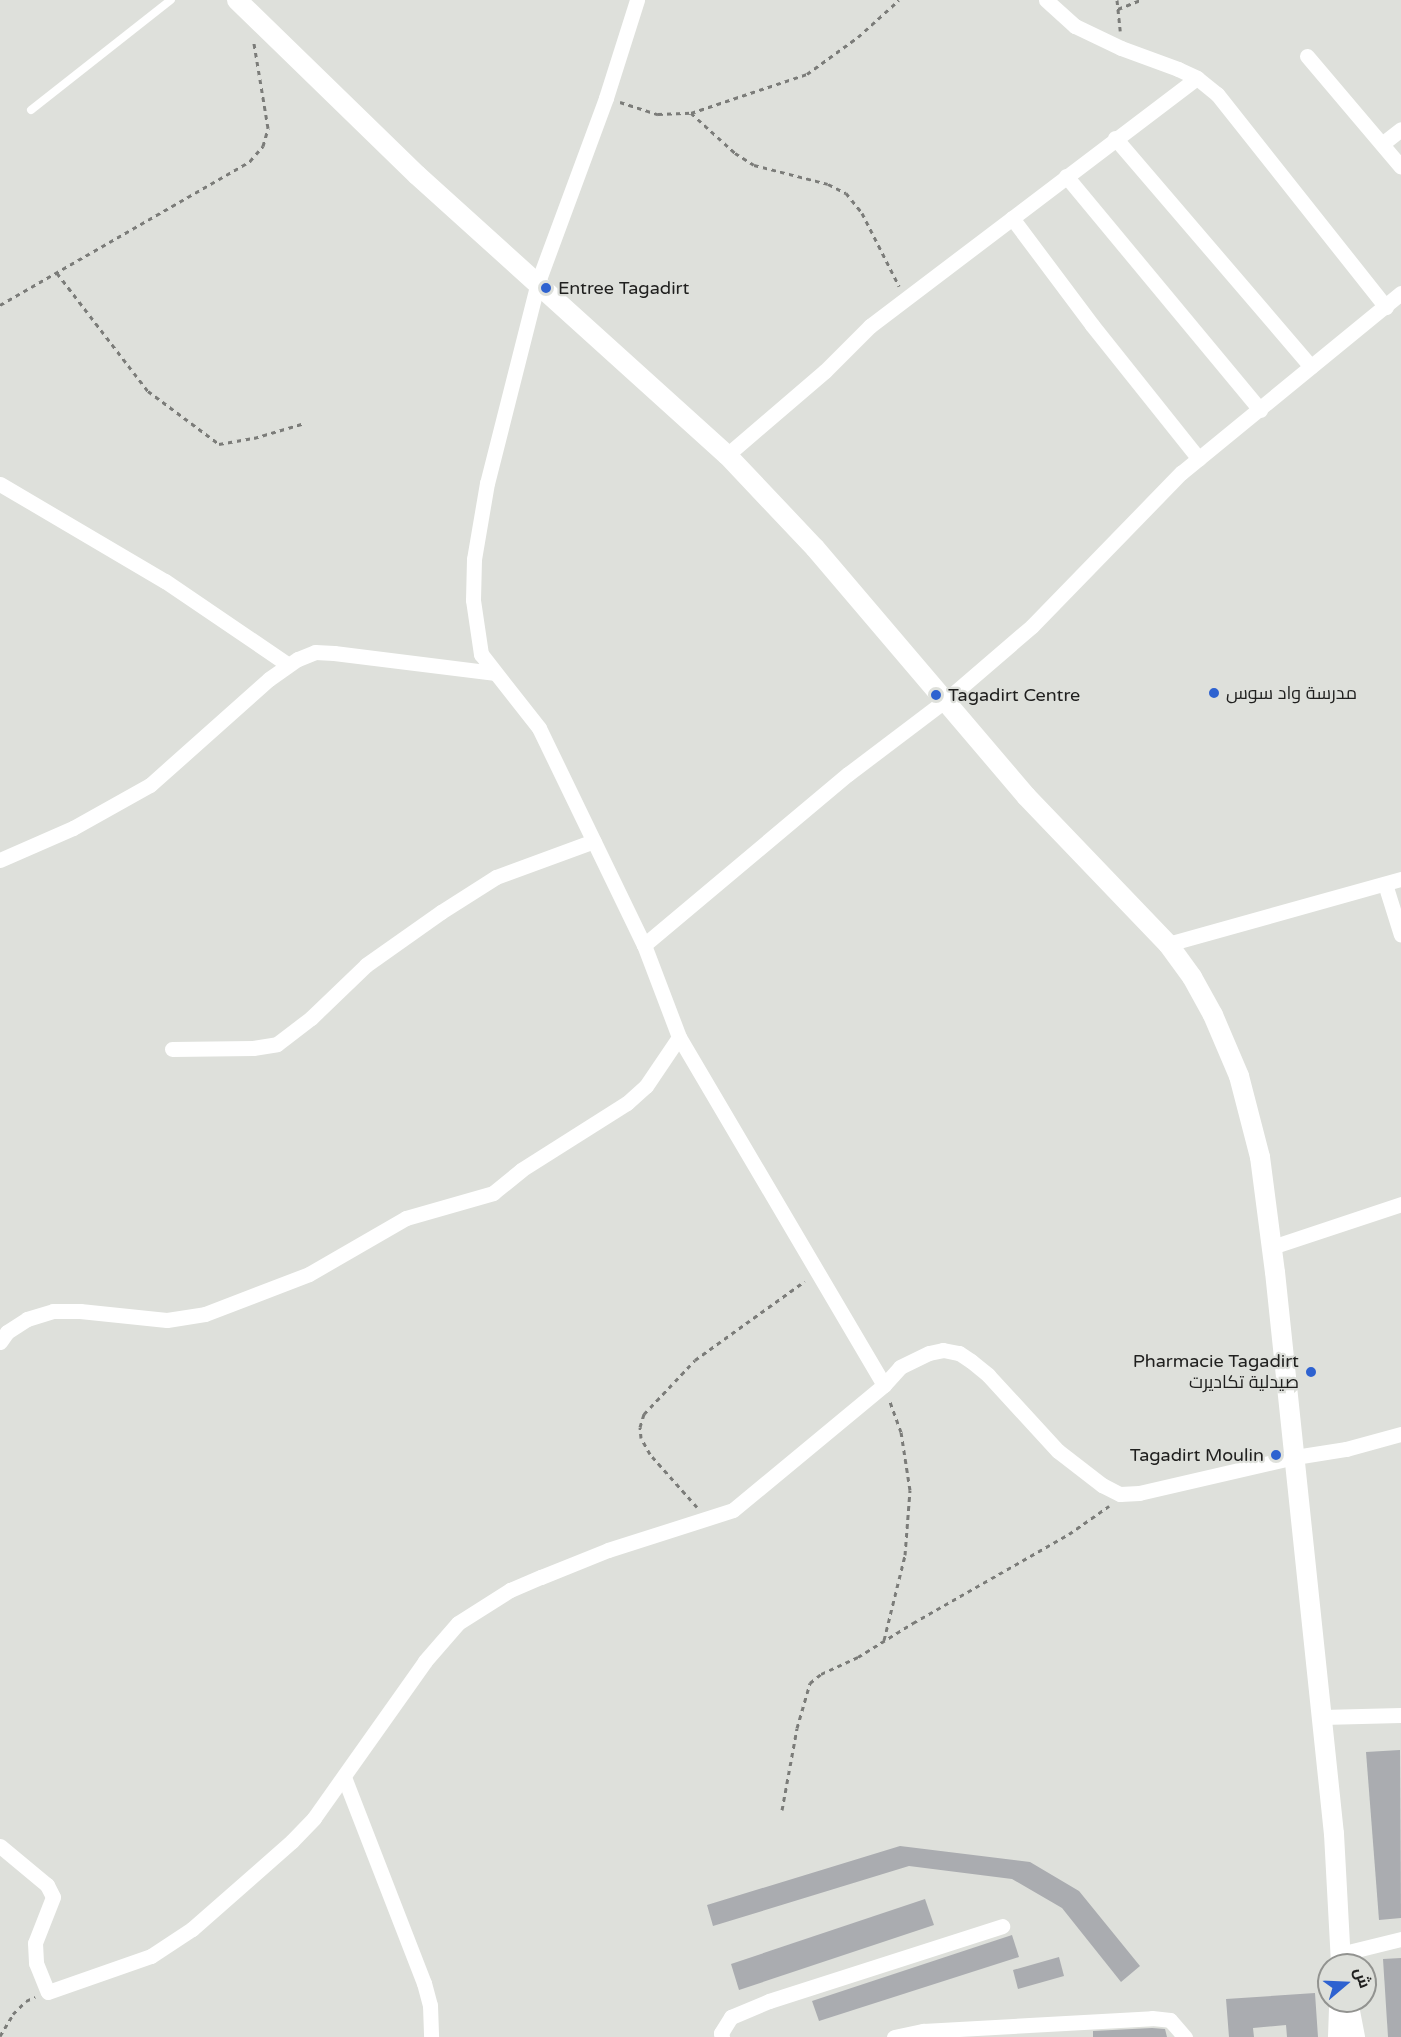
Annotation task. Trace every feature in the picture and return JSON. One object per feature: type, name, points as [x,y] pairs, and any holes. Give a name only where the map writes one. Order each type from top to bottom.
[{"type":"street","points":[[638,0],[606,98],[538,282],[489,474],[474,559],[475,626],[481,654],[539,728],[644,945],[679,1037],[819,1271],[884,1385]]},
{"type":"street","points":[[644,945],[839,781],[946,700],[1032,626],[1181,474],[1311,367],[1396,302],[1217,94],[1197,78],[1121,48],[1075,26],[1046,0]]},
{"type":"street","points":[[243,6],[417,175],[727,455],[815,548],[1026,796],[1168,944],[1213,1015],[1239,1076],[1260,1157],[1295,1457],[1334,1834],[1341,1953]]},
{"type":"street","points":[[1307,56],[1401,167]]},
{"type":"street","points":[[727,455],[825,371],[870,326],[1197,78]]},
{"type":"street","points":[[1382,144],[1401,129]]},
{"type":"street","points":[[1115,138],[1311,367]]},
{"type":"street","points":[[1066,176],[1260,410]]},
{"type":"street","points":[[1012,218],[1092,325],[1199,459]]},
{"type":"street","points":[[0,484],[165,581],[287,664]]},
{"type":"street","points":[[0,860],[73,828],[150,785],[287,664],[315,652],[494,672]]},
{"type":"street","points":[[172,1048],[253,1048],[276,1044],[311,1018],[366,965],[496,877],[594,841]]},
{"type":"street","points":[[1168,944],[1401,879]]},
{"type":"street","points":[[1385,884],[1401,935]]},
{"type":"street","points":[[0,1342],[8,1332],[27,1319],[52,1311],[80,1311],[167,1320],[205,1314],[309,1274],[406,1218],[493,1192],[521,1170],[637,1095],[646,1086],[679,1037]]},
{"type":"street","points":[[1272,1247],[1401,1204]]},
{"type":"street","points":[[0,1846],[47,1885],[53,1897],[35,1943],[36,1963],[48,1992],[151,1956],[192,1929],[292,1841],[314,1818],[380,1722],[444,1636],[476,1611],[510,1590],[541,1576],[608,1550],[733,1510],[750,1499],[884,1385],[900,1367],[912,1360],[943,1350],[959,1353],[988,1375],[1058,1451],[1102,1485],[1120,1494],[1139,1493],[1295,1457],[1346,1449],[1401,1434]]},
{"type":"street","points":[[1322,1717],[1401,1715]]},
{"type":"street","points":[[344,1777],[424,1983],[430,2005],[432,2037]]},
{"type":"street","points":[[722,2037],[721,2033],[731,2017],[770,2001],[1002,1926]]},
{"type":"street","points":[[1359,1953],[1401,1939]]},
{"type":"street","points":[[1338,2037],[1339,2013]]},
{"type":"street","points":[[1350,2013],[1355,2037]]},
{"type":"street","points":[[894,2037],[923,2031],[1152,2018],[1170,2020],[1185,2037]]},
{"type":"lane","points":[[31,110],[171,0]]},
{"type":"path","points":[[606,98],[658,114],[691,112],[807,74],[858,37],[899,0]]},
{"type":"path","points":[[1117,0],[1121,48]]},
{"type":"path","points":[[1118,9],[1140,0]]},
{"type":"path","points":[[0,305],[250,161],[263,146],[268,128],[267,114],[243,6]]},
{"type":"path","points":[[691,112],[735,153],[754,165],[828,184],[846,193],[862,213],[906,299]]},
{"type":"path","points":[[57,273],[148,391],[219,444],[254,438],[305,423]]},
{"type":"path","points":[[709,1519],[650,1454],[641,1438],[640,1427],[644,1414],[695,1360],[819,1271]]},
{"type":"path","points":[[884,1385],[901,1432],[910,1490],[904,1555],[884,1640]]},
{"type":"path","points":[[782,1810],[797,1728],[810,1683],[821,1674],[858,1657],[1070,1534],[1107,1508],[1120,1494]]},
{"type":"path","points":[[0,2036],[13,2014],[26,2001],[48,1992]]},
{"type":"building","points":[[1400,1750],[1401,1918],[1379,1920],[1366,1752]]},
{"type":"building","points":[[900,1846],[1030,1862],[1079,1891],[1140,1966],[1121,1982],[1062,1908],[1012,1879],[909,1866],[713,1926],[707,1905]]},
{"type":"building","points":[[925,1899],[934,1925],[739,1990],[731,1964]]},
{"type":"building","points":[[1012,1935],[1019,1957],[819,2021],[812,2001]]},
{"type":"building","points":[[1059,1957],[1064,1976],[1018,1989],[1013,1970]]},
{"type":"building","points":[[1401,1958],[1401,2037],[1388,2037],[1383,1959]]},
{"type":"building","points":[[1315,1993],[1318,2037],[1287,2037],[1286,2025],[1253,2028],[1254,2037],[1229,2037],[1226,1999]]},
{"type":"building","points":[[1165,2029],[1167,2037],[1093,2037],[1093,2031]]},
{"type":"place","name":"Entree Tagadirt","points":[[546,288]]},
{"type":"place","name":"مدرسة واد سوس","points":[[1214,693]]},
{"type":"place","name":"Tagadirt Centre","points":[[936,695]]},
{"type":"place","name":"Pharmacie Tagadirt صيدلية تكاديرت","points":[[1311,1372]]},
{"type":"place","name":"Tagadirt Moulin","points":[[1276,1455]]}]
